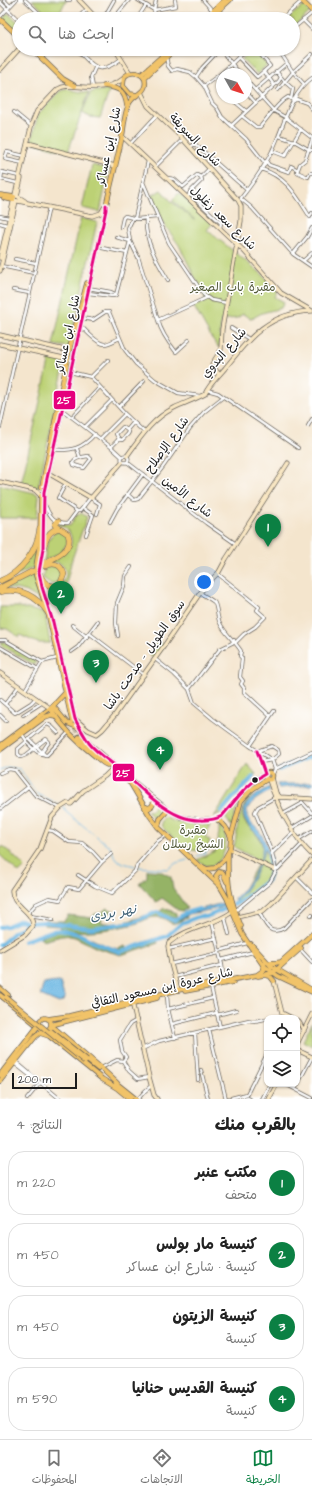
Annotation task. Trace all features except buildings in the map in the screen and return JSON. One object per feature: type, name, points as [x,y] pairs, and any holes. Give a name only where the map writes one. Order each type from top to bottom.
[{"type":"highway","points":[[40,572],[44,582],[48,585],[56,586],[61,582],[64,574],[59,565],[44,564],[60,554],[68,546],[70,540],[68,534],[56,525],[58,521]]},
{"type":"highway","points":[[0,581],[18,570],[29,557],[38,541],[40,528]]},
{"type":"highway","points":[[44,549],[48,534],[59,528]]},
{"type":"highway","points":[[0,586],[34,570]]},
{"type":"highway","points":[[0,592],[11,590],[26,593],[42,604],[48,613]]},
{"type":"main road","points":[[214,12],[225,0]]},
{"type":"main road","points":[[214,12],[230,0]]},
{"type":"main road","points":[[302,0],[312,12]]},
{"type":"main road","points":[[0,18],[12,29]]},
{"type":"main road","points":[[142,76],[164,56]]},
{"type":"main road","points":[[41,58],[63,79],[75,86]]},
{"type":"main road","points":[[130,72],[138,73],[142,76],[145,85],[141,92],[137,95],[130,94],[125,90],[122,82],[130,72]]},
{"type":"main road","points":[[104,86],[116,88],[122,91],[126,98],[127,108]]},
{"type":"main road","name":"شارع إبن عساكر","points":[[106,205],[127,108],[130,99],[137,95]]},
{"type":"main road","points":[[0,196],[14,199]]},
{"type":"main road","name":"شارع ابن عساكر","points":[[42,487],[70,372],[106,205]]},
{"type":"main road","name":"شارع ابن عساكر","points":[[74,720],[53,622],[42,587],[40,572],[44,549],[44,502],[69,351],[106,205]]},
{"type":"main road","name":"شارع ابن عساكر","points":[[41,496],[40,543],[36,576],[48,613],[57,658],[66,692],[74,720],[78,728],[90,744],[168,810],[187,818],[199,820],[216,819]]},
{"type":"main road","points":[[0,746],[52,707],[66,692]]},
{"type":"main road","points":[[52,707],[56,716],[69,735],[104,764],[112,767]]},
{"type":"main road","points":[[52,707],[65,721],[78,728]]},
{"type":"main road","points":[[0,750],[45,717],[51,715],[56,716]]},
{"type":"main road","points":[[69,735],[72,730],[78,728]]},
{"type":"main road","points":[[79,737],[131,784],[158,827],[220,886]]},
{"type":"main road","points":[[216,819],[222,816],[252,783],[269,778]]},
{"type":"main road","points":[[269,778],[250,790],[241,801],[231,837],[228,884],[234,912],[247,943],[253,952],[275,972],[312,990]]},
{"type":"main road","points":[[144,806],[149,808],[152,806],[154,802],[153,798]]},
{"type":"main road","points":[[158,827],[160,819],[168,810]]},
{"type":"main road","points":[[216,819],[222,822],[227,828],[231,837]]},
{"type":"main road","points":[[198,864],[207,869],[215,868],[224,860],[229,851]]},
{"type":"main road","points":[[228,884],[223,874],[220,872],[216,876],[220,886],[250,942],[265,964]]},
{"type":"main road","points":[[274,982],[275,972],[312,934]]},
{"type":"main road","points":[[265,964],[282,964],[312,938]]},
{"type":"main road","name":"شارع عروة إبن مسعود الثقافي","points":[[51,1025],[178,990],[257,975],[264,970],[265,964]]},
{"type":"main road","points":[[282,964],[285,975]]},
{"type":"main road","points":[[275,972],[285,975],[312,990]]},
{"type":"main road","name":"شارع عروة إبن مسعود الثقافي","points":[[48,1019],[211,987],[275,972]]},
{"type":"main road","points":[[265,974],[270,976],[274,982]]},
{"type":"main road","points":[[0,988],[7,996],[130,1099]]},
{"type":"main road","points":[[0,992],[7,996]]},
{"type":"main road","points":[[0,996],[41,1030],[45,1031]]},
{"type":"main road","points":[[0,1075],[38,1026],[41,1019],[44,1018],[48,1019],[51,1025],[117,1083]]},
{"type":"main road","points":[[58,1023],[56,1027],[58,1030]]},
{"type":"main road","points":[[0,1081],[40,1033],[49,1029],[51,1025]]},
{"type":"main road","points":[[40,1033],[49,1036],[102,1079],[120,1090]]},
{"type":"main road","points":[[86,1061],[137,1099]]},
{"type":"street","points":[[10,6],[4,0],[0,3],[12,14]]},
{"type":"street","points":[[0,18],[16,0]]},
{"type":"street","points":[[25,0],[38,12]]},
{"type":"street","points":[[79,0],[91,12]]},
{"type":"street","points":[[107,12],[114,0]]},
{"type":"street","points":[[119,12],[129,0]]},
{"type":"street","points":[[138,0],[154,10],[176,6],[175,0]]},
{"type":"street","points":[[154,10],[156,0]]},
{"type":"street","points":[[203,0],[214,12]]},
{"type":"street","points":[[291,12],[302,0]]},
{"type":"street","points":[[142,12],[146,5]]},
{"type":"street","points":[[84,12],[88,8]]},
{"type":"street","points":[[300,22],[312,12]]},
{"type":"street","points":[[303,20],[312,29]]},
{"type":"street","points":[[278,90],[293,72],[312,54]]},
{"type":"street","points":[[0,70],[13,56]]},
{"type":"street","points":[[83,56],[95,68],[103,69],[121,60]]},
{"type":"street","points":[[119,56],[130,72]]},
{"type":"street","points":[[164,56],[172,71],[178,69],[190,72],[196,77],[204,86],[212,103],[222,117],[246,139],[269,165],[289,172],[291,166],[298,170],[297,172],[308,177],[310,172],[312,173]]},
{"type":"street","points":[[196,77],[213,56]]},
{"type":"street","points":[[226,56],[235,68]]},
{"type":"street","points":[[204,86],[223,72],[238,57],[257,77],[270,66],[262,56]]},
{"type":"street","points":[[282,56],[293,72],[304,84]]},
{"type":"street","points":[[255,90],[286,63]]},
{"type":"street","points":[[93,87],[91,78],[95,68]]},
{"type":"street","points":[[264,71],[274,85]]},
{"type":"street","points":[[276,71],[285,82],[294,89],[291,99]]},
{"type":"street","points":[[232,125],[281,77]]},
{"type":"street","points":[[28,202],[18,196],[21,171],[31,126],[37,110],[58,89],[65,86],[104,86],[124,78]]},
{"type":"street","points":[[219,375],[212,364],[221,350],[222,329],[242,216],[240,199],[266,162],[279,136],[285,116],[304,84],[312,78]]},
{"type":"street","points":[[252,87],[274,111],[285,116],[312,139],[305,160],[300,164],[298,170]]},
{"type":"street","name":"شارع السويقة","points":[[141,92],[148,106],[156,115],[183,139],[209,169],[240,199]]},
{"type":"street","points":[[242,116],[256,127],[260,127],[285,98],[288,97],[294,101],[296,99],[307,103],[312,108]]},
{"type":"street","points":[[252,99],[256,103]]},
{"type":"street","points":[[237,104],[246,112]]},
{"type":"street","points":[[14,112],[31,126]]},
{"type":"street","points":[[130,144],[156,115]]},
{"type":"street","points":[[272,151],[285,156],[301,129]]},
{"type":"street","name":"شارع سعد زغلول","points":[[122,136],[148,161],[189,196],[281,293],[312,311]]},
{"type":"street","points":[[279,136],[294,141],[312,150]]},
{"type":"street","points":[[155,167],[183,139]]},
{"type":"street","points":[[28,143],[115,166]]},
{"type":"street","points":[[190,147],[195,144],[247,190]]},
{"type":"street","points":[[23,163],[5,159],[6,152],[25,156]]},
{"type":"street","points":[[148,161],[134,218],[128,228],[130,241],[138,257],[165,338],[176,352],[190,340]]},
{"type":"street","points":[[189,196],[190,192],[202,180],[201,177],[209,169]]},
{"type":"street","points":[[261,169],[276,175],[287,183],[310,217],[312,213]]},
{"type":"street","points":[[0,271],[17,183],[21,171]]},
{"type":"street","points":[[17,183],[1,179],[2,172],[19,176]]},
{"type":"street","points":[[167,178],[174,179],[183,187],[197,174],[201,177]]},
{"type":"street","points":[[143,182],[171,247],[206,298],[227,304]]},
{"type":"street","points":[[140,194],[148,194]]},
{"type":"street","points":[[14,199],[92,216],[101,213],[106,205]]},
{"type":"street","points":[[0,258],[2,238],[8,225],[14,199]]},
{"type":"street","points":[[240,199],[293,254],[312,267]]},
{"type":"street","points":[[0,427],[49,207]]},
{"type":"street","points":[[0,216],[9,218]]},
{"type":"street","points":[[121,227],[124,216],[134,218],[157,217]]},
{"type":"street","points":[[146,218],[146,230],[156,261],[168,280]]},
{"type":"street","points":[[0,223],[8,225]]},
{"type":"street","points":[[293,254],[307,237],[312,228]]},
{"type":"street","points":[[116,237],[130,241]]},
{"type":"street","points":[[114,295],[130,241]]},
{"type":"street","points":[[102,248],[127,253]]},
{"type":"street","points":[[303,261],[312,253]]},
{"type":"street","points":[[15,259],[36,263]]},
{"type":"street","points":[[1,266],[34,273]]},
{"type":"street","points":[[13,290],[29,293]]},
{"type":"street","points":[[88,290],[114,295]]},
{"type":"street","points":[[88,290],[111,292],[114,295]]},
{"type":"street","points":[[158,320],[206,298]]},
{"type":"street","name":"شارع البدوي","points":[[127,456],[144,432],[157,419],[173,408],[204,395],[209,386],[248,339],[273,320],[298,312],[312,311]]},
{"type":"street","points":[[82,318],[93,320],[105,312],[109,312],[130,358],[155,380],[178,393],[200,396]]},
{"type":"street","points":[[80,325],[101,343],[110,343],[120,338]]},
{"type":"street","points":[[231,328],[248,339]]},
{"type":"street","points":[[0,335],[69,351]]},
{"type":"street","points":[[0,344],[68,359]]},
{"type":"street","points":[[91,377],[108,360]]},
{"type":"street","points":[[70,372],[91,377],[124,414],[144,432]]},
{"type":"street","points":[[119,407],[144,381]]},
{"type":"street","points":[[72,416],[100,387]]},
{"type":"street","points":[[207,390],[218,393],[298,448]]},
{"type":"street","name":"شارع الإصلاح","points":[[128,494],[134,500],[137,500],[190,428],[204,412],[223,397]]},
{"type":"street","points":[[85,427],[112,400]]},
{"type":"street","points":[[44,502],[50,517],[58,521],[68,523],[77,511],[80,511],[83,508],[122,459],[127,456],[128,459],[127,462],[124,463],[122,459],[111,447],[72,416],[60,409]]},
{"type":"street","points":[[100,438],[124,414]]},
{"type":"street","points":[[308,426],[312,419]]},
{"type":"street","points":[[111,447],[119,439],[122,440],[128,434],[129,432],[127,430],[133,423]]},
{"type":"street","points":[[119,439],[116,434],[123,427],[127,430]]},
{"type":"street","points":[[53,449],[77,449],[88,442],[94,434]]},
{"type":"street","points":[[77,449],[80,457]]},
{"type":"street","points":[[88,456],[90,458],[84,468],[73,464],[73,461],[80,457],[88,456]]},
{"type":"street","name":"شارع الأمين","points":[[127,462],[236,544]]},
{"type":"street","name":"سوق الطويل - مدحت باشا","points":[[88,730],[98,733],[144,675],[200,593],[218,574],[288,463]]},
{"type":"street","points":[[48,473],[100,504],[97,514]]},
{"type":"street","points":[[110,522],[115,512],[143,474]]},
{"type":"street","points":[[0,482],[35,490],[41,496]]},
{"type":"street","points":[[66,483],[58,498],[77,511]]},
{"type":"street","points":[[35,490],[42,487]]},
{"type":"street","points":[[83,508],[93,515],[86,535]]},
{"type":"street","points":[[118,636],[116,623],[117,603],[124,586],[124,576],[131,567]]},
{"type":"street","points":[[189,689],[220,649],[256,627],[265,618],[257,610],[259,607],[218,574]]},
{"type":"street","points":[[200,593],[214,603],[220,623],[241,651],[240,656],[242,658],[242,665],[240,677],[243,681],[241,684],[244,688],[244,692],[270,716]]},
{"type":"street","points":[[71,652],[78,647],[98,621]]},
{"type":"street","points":[[72,625],[87,636]]},
{"type":"street","points":[[89,633],[144,675]]},
{"type":"street","points":[[0,640],[5,640],[42,662]]},
{"type":"street","points":[[0,647],[38,669]]},
{"type":"street","points":[[26,691],[42,662],[57,658]]},
{"type":"street","points":[[155,659],[174,674],[189,689],[194,703],[213,719],[272,760],[275,769]]},
{"type":"street","points":[[0,673],[36,698],[52,707]]},
{"type":"street","points":[[5,704],[19,686]]},
{"type":"street","points":[[26,691],[30,692],[52,707]]},
{"type":"street","points":[[0,700],[15,713],[36,698]]},
{"type":"street","points":[[23,715],[43,702]]},
{"type":"street","points":[[250,746],[274,711]]},
{"type":"street","points":[[0,716],[6,721]]},
{"type":"street","points":[[74,720],[88,730]]},
{"type":"street","points":[[42,752],[48,744],[47,740],[44,739],[23,757],[19,755],[18,749],[47,724],[58,733]]},
{"type":"street","points":[[78,728],[88,730]]},
{"type":"street","points":[[22,734],[40,754],[45,755],[49,754],[69,735]]},
{"type":"street","points":[[257,751],[272,746],[278,750],[279,754],[272,760],[262,762]]},
{"type":"street","points":[[35,748],[45,755]]},
{"type":"street","points":[[257,751],[262,762],[262,769],[269,778],[276,794],[280,797]]},
{"type":"street","points":[[312,752],[275,769],[269,778],[274,798],[302,844],[312,855]]},
{"type":"street","points":[[0,950],[26,934],[32,927],[33,923],[30,916],[13,898],[12,890],[40,849],[52,817],[60,808],[68,803],[71,804],[83,791],[105,776],[112,767]]},
{"type":"street","points":[[0,774],[9,769],[15,770],[38,797],[60,808]]},
{"type":"street","points":[[0,808],[28,787]]},
{"type":"street","points":[[178,990],[171,964],[168,944],[186,932],[225,918],[270,882],[274,870],[272,853],[255,810],[269,799],[274,798],[300,798],[312,800]]},
{"type":"street","points":[[300,798],[312,813]]},
{"type":"street","points":[[283,814],[303,803]]},
{"type":"street","points":[[272,853],[293,830],[312,816]]},
{"type":"street","points":[[47,830],[53,831],[68,842],[82,843],[94,852],[102,862]]},
{"type":"street","points":[[299,839],[312,831]]},
{"type":"street","points":[[78,875],[112,893],[135,871],[137,865],[158,841],[167,835]]},
{"type":"street","points":[[274,870],[302,844]]},
{"type":"street","points":[[229,851],[274,870]]},
{"type":"street","points":[[30,916],[36,904],[47,898],[60,900],[68,887],[79,889],[102,862],[111,854]]},
{"type":"street","points":[[237,917],[263,911],[312,860]]},
{"type":"street","points":[[296,876],[312,893]]},
{"type":"street","points":[[259,912],[268,927],[274,932],[284,928],[312,899]]},
{"type":"street","points":[[30,916],[53,920]]},
{"type":"street","points":[[225,918],[228,934]]},
{"type":"street","points":[[212,922],[221,960],[224,981]]},
{"type":"street","points":[[168,949],[216,938]]},
{"type":"street","points":[[171,964],[219,952],[247,943]]},
{"type":"street","points":[[300,949],[312,962]]},
{"type":"street","points":[[221,960],[253,952]]},
{"type":"street","points":[[174,977],[222,965]]},
{"type":"street","points":[[274,982],[282,1013],[286,1015]]},
{"type":"street","points":[[211,987],[220,1027]]},
{"type":"street","points":[[167,995],[168,1009],[175,1038]]},
{"type":"street","points":[[168,1009],[213,998]]},
{"type":"street","points":[[132,1003],[151,1086],[157,1099]]},
{"type":"street","points":[[172,1024],[236,1010]]},
{"type":"street","points":[[300,1038],[312,1017]]},
{"type":"street","points":[[123,1061],[126,1057],[122,1051],[120,1040],[130,1024],[137,1020]]},
{"type":"street","points":[[142,1050],[159,1041],[249,1020],[252,1022],[264,1020]]},
{"type":"street","points":[[300,1024],[304,1031]]},
{"type":"street","points":[[209,1029],[227,1099],[247,1094],[264,1060]]},
{"type":"street","points":[[195,1033],[198,1080]]},
{"type":"street","points":[[295,1089],[312,1057],[299,1051]]},
{"type":"street","points":[[101,1068],[117,1060],[123,1061],[129,1071],[138,1079],[149,1077]]},
{"type":"street","points":[[15,1063],[60,1099]]},
{"type":"street","points":[[201,1070],[208,1099]]},
{"type":"street","points":[[27,1099],[40,1083]]},
{"type":"street","points":[[137,1099],[151,1086]]},
{"type":"street","points":[[262,1099],[268,1087]]},
{"type":"street","points":[[269,1099],[275,1087]]},
{"type":"street","points":[[291,1087],[312,1098]]},
{"type":"street","points":[[242,1095],[250,1099]]},
{"type":"green space","points":[[32,0],[67,0],[60,12],[45,12]]},
{"type":"green space","points":[[303,6],[310,12],[300,21],[300,12],[296,12]]},
{"type":"green space","points":[[8,13],[12,17],[12,27],[2,19]]},
{"type":"green space","points":[[245,56],[259,56],[267,65],[257,74],[242,59]]},
{"type":"green space","points":[[67,89],[89,92],[68,152],[31,142],[38,114],[61,91]]},
{"type":"green space","points":[[110,89],[100,118],[90,117],[82,113],[91,92]]},
{"type":"green space","points":[[92,165],[109,169],[100,212],[82,208]]},
{"type":"green space","name":"مقبرة باب الصغير","points":[[161,190],[172,202],[195,220],[172,200],[179,193],[213,223],[207,230],[262,274],[278,291],[275,297],[284,302],[281,308],[262,313],[251,319],[243,314],[237,318],[221,320],[219,348],[194,307],[206,300],[179,245],[161,220],[151,196]]},
{"type":"green space","points":[[81,218],[97,222],[69,347],[53,345]]},
{"type":"green space","points":[[50,358],[65,361],[38,488],[21,484]]},
{"type":"green space","points":[[0,485],[39,495],[37,518],[0,518]]},
{"type":"green space","points":[[81,513],[87,517],[72,559],[61,605],[51,601],[45,586],[57,586],[64,580],[65,571],[63,566],[58,563],[50,562],[71,545],[70,534],[67,529],[57,525],[60,523],[70,526],[77,514],[79,515]]},
{"type":"green space","points":[[58,531],[62,531],[67,536],[67,544],[60,553],[44,561],[49,539]]},
{"type":"green space","points":[[39,540],[34,567],[9,579],[15,574]]},
{"type":"green space","points":[[48,566],[58,566],[62,573],[59,580],[55,584],[51,584],[43,578],[44,568]]},
{"type":"green space","points":[[34,574],[42,602],[25,591],[5,589]]},
{"type":"green space","points":[[0,607],[19,607],[45,613],[50,643],[38,643],[20,635],[19,637],[7,629],[0,628]]},
{"type":"green space","points":[[3,641],[36,661],[34,665],[1,645]]},
{"type":"green space","points":[[158,641],[164,646],[155,659],[148,654]]},
{"type":"green space","points":[[247,764],[256,774],[232,797],[222,813],[214,817]]},
{"type":"green space","points":[[252,794],[253,795],[245,805],[243,817],[247,825],[259,838],[265,850],[269,870],[266,880],[237,904],[234,899],[244,889],[259,861],[234,847],[241,812],[247,799]]},
{"type":"green space","points":[[238,802],[232,827],[225,817]]},
{"type":"green space","points":[[155,804],[163,811],[159,814],[157,822],[147,811],[152,810]]},
{"type":"green space","name":"مقبرة الشيخ رسلان","points":[[164,817],[174,822],[184,824],[210,825],[205,838],[210,840],[207,850],[203,852],[202,850],[191,850],[180,844],[162,827],[161,823]]},
{"type":"green space","points":[[219,825],[224,830],[226,838],[223,854],[219,861],[213,865],[205,865],[197,860],[215,851],[219,833]]},
{"type":"green space","points":[[3,846],[25,867],[19,873],[0,855],[0,850]]},
{"type":"green space","points":[[147,870],[160,871],[171,877],[173,888],[187,908],[183,911],[178,910],[162,898],[156,902],[139,883],[147,877]]},
{"type":"green space","points":[[107,908],[114,911],[104,914],[101,922],[121,922],[156,913],[164,908],[176,913],[176,917],[186,915],[187,917],[175,923],[156,917],[116,928],[95,931],[74,931],[105,945],[118,949],[125,946],[126,949],[156,938],[158,943],[121,955],[97,948],[75,937],[65,935],[43,941],[40,938],[51,933],[62,931],[60,926],[44,925],[44,921],[64,921],[68,915],[92,918],[95,914],[101,913]]},
{"type":"green space","points":[[312,1023],[312,1046],[303,1041]]},
{"type":"water","points":[[312,782],[312,785],[279,788],[277,784],[298,784]]},
{"type":"water","points":[[269,787],[270,791],[256,799],[249,807],[247,817],[259,831],[267,846],[271,863],[270,876],[266,883],[238,903],[260,887],[269,875],[269,859],[265,848],[254,877],[246,890],[235,902],[234,899],[250,881],[255,872],[259,863],[262,847],[260,838],[247,824],[244,817],[244,811],[249,801]]},
{"type":"water","points":[[223,903],[224,906],[220,908],[189,914],[182,919],[174,921],[160,914],[177,919],[186,913]]},
{"type":"water","points":[[60,982],[65,1000],[59,1003],[40,995],[44,983]]},
{"type":"waterway","points":[[279,770],[312,756]]},
{"type":"waterway","points":[[0,770],[7,767],[20,769],[37,794],[61,805]]},
{"type":"waterway","points":[[221,812],[253,777]]},
{"type":"waterway","points":[[64,807],[66,812],[109,846],[117,860],[135,866]]},
{"type":"waterway","points":[[197,856],[204,854],[209,850]]},
{"type":"waterway","name":"نهر بردى","points":[[234,904],[238,903],[268,880],[270,872],[269,857]]},
{"type":"waterway","points":[[138,867],[168,869],[176,863],[187,860]]},
{"type":"waterway","name":"نهر بردى","points":[[0,927],[7,926],[21,920],[27,923],[44,922],[91,928],[134,922],[157,912],[174,921],[185,913],[199,909]]},
{"type":"waterway","name":"نهر بردى","points":[[24,941],[52,931],[64,930],[81,935],[93,942],[120,952],[167,936],[182,923],[200,916],[206,917],[225,909]]},
{"type":"waterway","points":[[0,945],[27,923]]},
{"type":"tunnel","points":[[72,723],[79,737]]},
{"type":"transit line","name":"25","points":[[106,205],[44,492],[43,549],[39,572],[53,622],[75,719],[89,743],[99,753],[163,807],[171,812],[190,819],[207,820],[222,816],[247,787],[265,774],[257,751]]},
{"type":"place","name":"مكتب عنبر","points":[[268,547]]},
{"type":"place","name":"كنيسة مار بولس","points":[[61,614]]},
{"type":"place","name":"كنيسة الزيتون","points":[[96,683]]},
{"type":"place","name":"كنيسة القديس حنانيا","points":[[160,770]]}]
